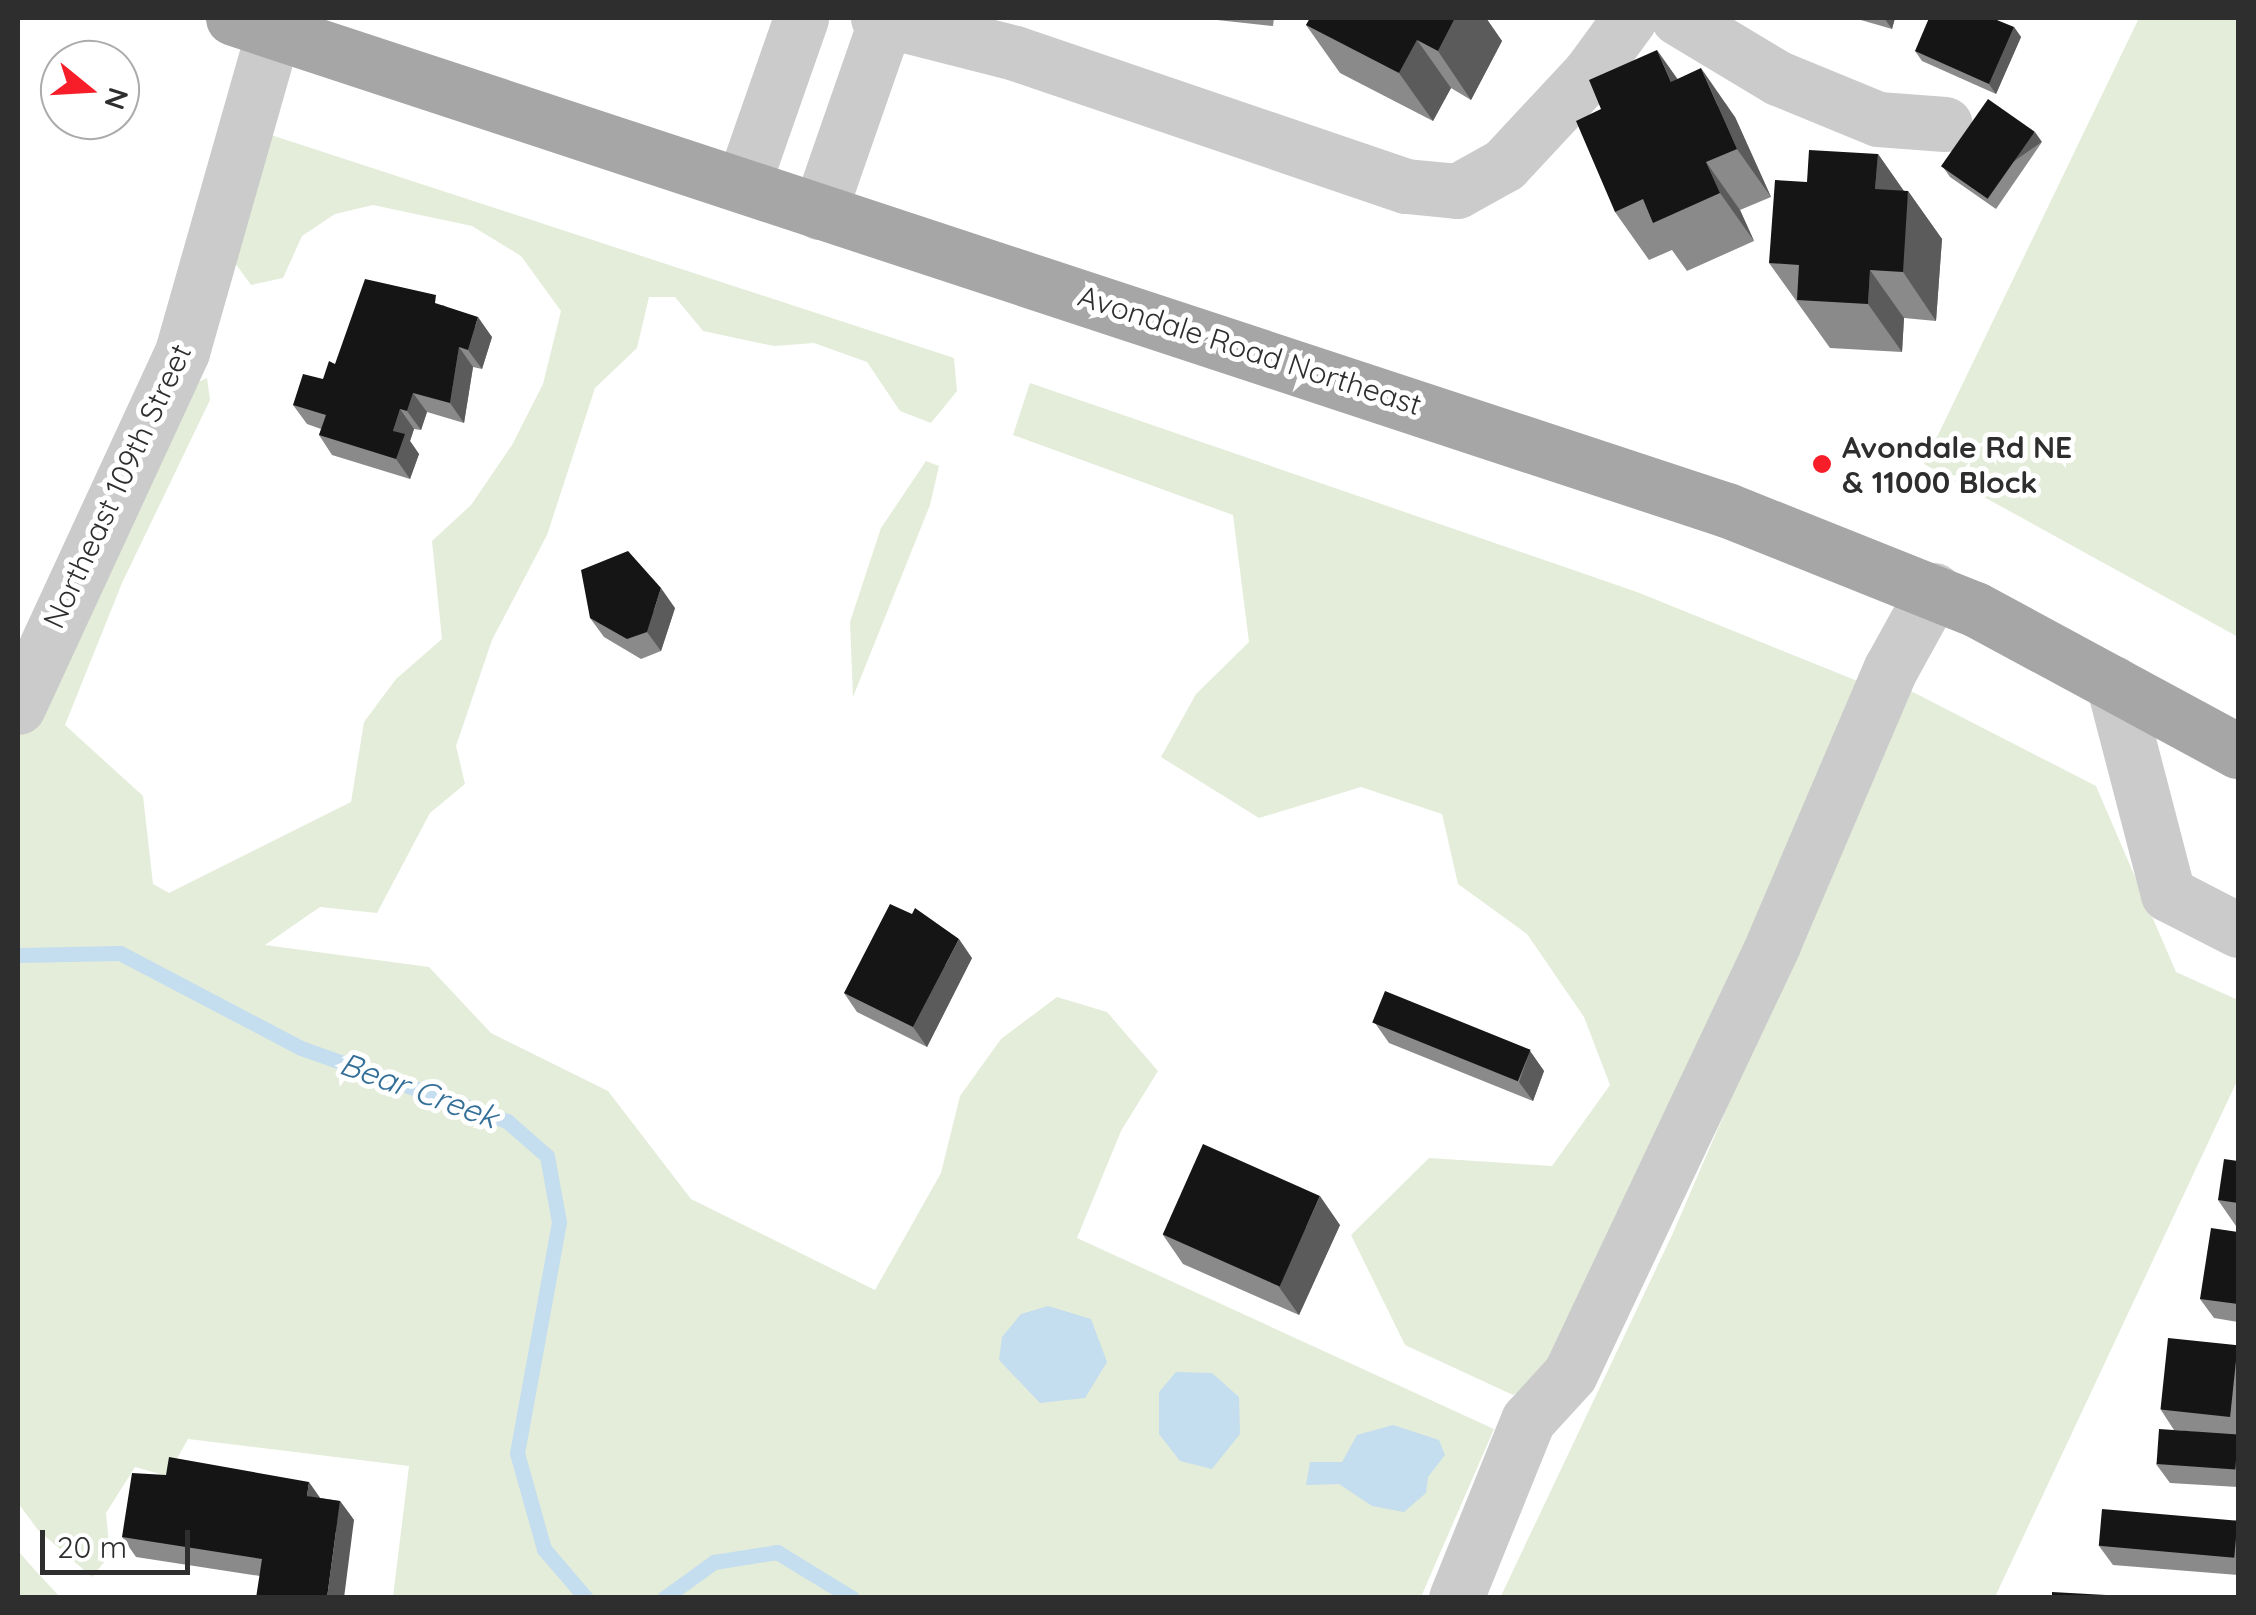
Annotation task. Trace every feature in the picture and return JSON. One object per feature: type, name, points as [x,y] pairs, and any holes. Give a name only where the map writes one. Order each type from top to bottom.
[{"type":"main road","name":"Avondale Road Northeast","points":[[254,24],[1727,510],[1934,590],[2238,751]]},
{"type":"street","points":[[743,184],[801,18]]},
{"type":"street","points":[[819,212],[882,18],[1015,52],[1406,186],[1456,191],[1504,166],[1589,74],[1630,18]]},
{"type":"street","points":[[1678,18],[1778,78],[1878,119],[1945,124]]},
{"type":"street","name":"Northeast 109th Street","points":[[18,708],[182,352],[254,24]]},
{"type":"street","points":[[1456,1598],[1528,1420],[1570,1374],[1773,944],[1891,668],[1934,590]]},
{"type":"street","points":[[2114,683],[2168,894],[2238,930]]},
{"type":"green space","points":[[2139,18],[2238,18],[2238,637],[1924,464]]},
{"type":"green space","points":[[262,132],[954,358],[957,391],[931,423],[900,411],[867,362],[814,343],[774,346],[703,331],[675,297],[649,297],[637,348],[595,388],[547,535],[492,640],[456,746],[465,784],[430,813],[377,913],[320,907],[265,945],[429,967],[491,1033],[608,1091],[691,1199],[875,1290],[941,1173],[960,1096],[1001,1039],[1057,997],[1107,1012],[1158,1071],[1121,1131],[1077,1238],[1494,1429],[1421,1597],[393,1597],[409,1466],[188,1439],[167,1476],[135,1467],[106,1513],[110,1555],[92,1577],[38,1530],[18,1503],[18,726],[185,388],[207,378],[210,400],[122,583],[65,725],[143,796],[153,884],[169,893],[351,802],[364,722],[396,679],[442,639],[432,541],[471,505],[512,445],[543,384],[561,311],[521,256],[472,226],[373,205],[335,214],[302,236],[283,278],[251,285],[227,252]]},
{"type":"green space","points":[[1030,383],[1637,592],[1870,686],[1553,1368],[1513,1395],[1405,1345],[1351,1235],[1429,1158],[1552,1166],[1610,1085],[1584,1017],[1527,934],[1458,884],[1442,814],[1361,787],[1259,818],[1161,757],[1196,694],[1249,642],[1233,515],[1013,435]]},
{"type":"green space","points":[[926,461],[939,466],[930,505],[853,697],[850,622],[881,528]]},
{"type":"green space","points":[[1907,689],[2096,786],[2176,972],[2238,1000],[2238,1079],[1995,1597],[1500,1598],[1673,1233]]},
{"type":"green space","points":[[18,1551],[34,1569],[60,1597],[18,1597]]},
{"type":"water","points":[[1048,1306],[1091,1319],[1107,1362],[1085,1398],[1040,1403],[999,1360],[1002,1337],[1021,1314]]},
{"type":"water","points":[[1176,1372],[1212,1373],[1239,1397],[1240,1434],[1212,1469],[1180,1461],[1159,1434],[1159,1392]]},
{"type":"water","points":[[1393,1425],[1439,1440],[1445,1455],[1428,1477],[1426,1493],[1404,1512],[1372,1506],[1339,1484],[1306,1485],[1310,1462],[1342,1462],[1357,1435]]},
{"type":"building","points":[[1310,18],[1455,18],[1438,51],[1417,40],[1399,73],[1306,25]]},
{"type":"building","points":[[1929,18],[1992,18],[2014,27],[1989,84],[1915,51]]},
{"type":"building","points":[[1657,50],[1671,82],[1701,68],[1737,149],[1706,162],[1720,193],[1653,223],[1643,199],[1615,212],[1576,121],[1601,109],[1589,80]]},
{"type":"building","points":[[1988,99],[2035,132],[1988,199],[1941,166]]},
{"type":"building","points":[[1809,150],[1878,154],[1875,189],[1908,191],[1903,272],[1870,270],[1868,304],[1797,300],[1799,265],[1769,263],[1775,180],[1807,182]]},
{"type":"building","points":[[365,279],[436,295],[435,303],[478,317],[468,350],[459,347],[450,403],[413,393],[407,411],[400,409],[393,431],[405,434],[396,459],[319,435],[326,415],[293,405],[303,374],[323,379],[329,361],[335,364]]},
{"type":"building","points":[[628,551],[661,588],[647,632],[627,639],[590,618],[581,570]]},
{"type":"building","points":[[890,904],[912,914],[915,908],[959,939],[913,1027],[844,993]]},
{"type":"building","points":[[1385,991],[1531,1050],[1518,1081],[1372,1023]]},
{"type":"building","points":[[1203,1144],[1320,1196],[1280,1287],[1163,1234]]},
{"type":"building","points":[[2224,1159],[2238,1161],[2238,1203],[2218,1200]]},
{"type":"building","points":[[2211,1228],[2238,1232],[2238,1304],[2200,1299]]},
{"type":"building","points":[[2168,1338],[2238,1345],[2230,1417],[2160,1410]]},
{"type":"building","points":[[2159,1429],[2238,1435],[2235,1469],[2157,1464]]},
{"type":"building","points":[[169,1457],[309,1482],[307,1496],[340,1501],[327,1598],[256,1598],[262,1559],[122,1537],[132,1473],[166,1475]]},
{"type":"building","points":[[2102,1509],[2237,1521],[2234,1558],[2099,1546]]},
{"type":"building","points":[[2052,1592],[2160,1598],[2052,1598]]},
{"type":"waterway","name":"Bear Creek","points":[[18,955],[120,953],[301,1048],[507,1121],[547,1156],[559,1222],[517,1453],[544,1549],[586,1598]]},
{"type":"waterway","name":"Bear Creek","points":[[664,1598],[714,1562],[777,1552],[852,1598]]},
{"type":"place","name":"Avondale Rd NE & 11000 Block","points":[[1822,464]]}]
